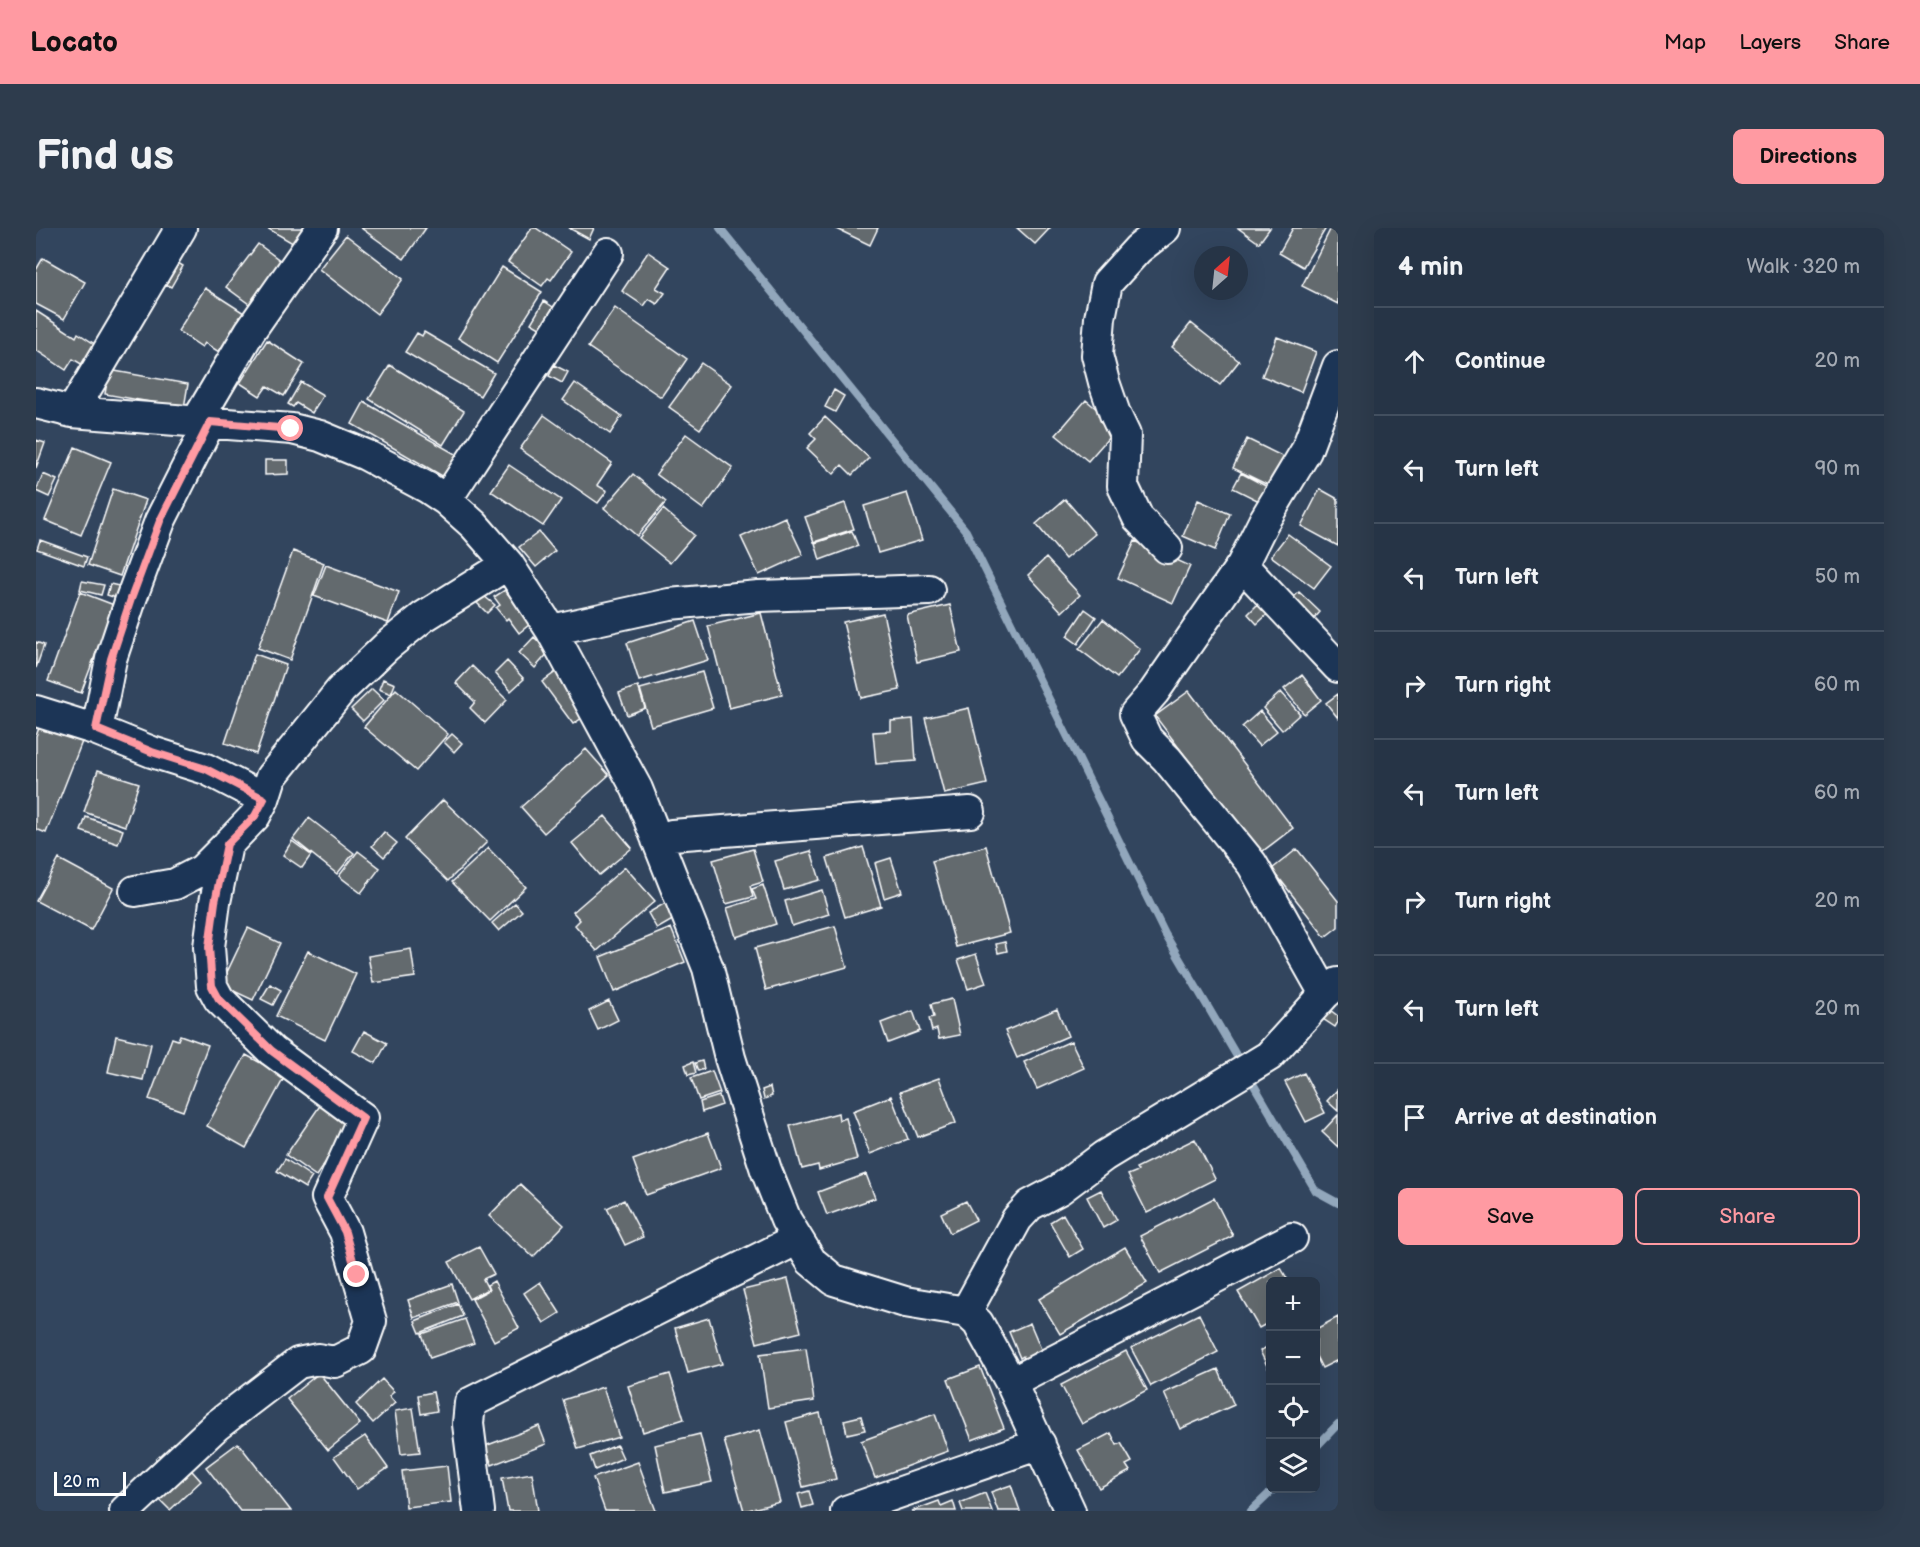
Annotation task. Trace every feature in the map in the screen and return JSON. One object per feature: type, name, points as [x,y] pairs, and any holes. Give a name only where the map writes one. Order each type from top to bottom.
[{"type":"street","points":[[72,412],[181,228]]},
{"type":"street","points":[[96,729],[111,659],[131,599],[160,521],[204,422],[250,331],[322,228]]},
{"type":"street","points":[[1164,228],[1138,249],[1107,283],[1100,318],[1097,355],[1108,393],[1125,435],[1123,486],[1138,518],[1167,548]]},
{"type":"street","points":[[446,500],[608,253]]},
{"type":"street","points":[[966,1312],[1012,1227],[1030,1205],[1060,1189],[1104,1156],[1269,1056],[1331,988],[1252,864],[1167,759],[1147,739],[1135,714],[1154,692],[1242,565],[1264,521],[1306,451],[1338,366]]},
{"type":"street","points":[[36,404],[72,412],[291,429],[320,436],[366,454],[446,500],[474,525],[508,564],[551,630],[637,789],[708,968],[730,1058],[766,1170],[786,1220],[796,1237],[812,1261],[834,1280],[905,1302],[966,1312],[978,1323],[1011,1383],[1070,1511]]},
{"type":"street","points":[[135,891],[175,884],[202,870],[255,816],[264,799],[271,777],[342,690],[387,646],[423,617],[508,564]]},
{"type":"street","points":[[1242,565],[1338,668]]},
{"type":"street","points":[[551,630],[680,603],[759,596],[929,590]]},
{"type":"street","points":[[36,711],[96,729],[152,752],[206,769],[264,799]]},
{"type":"street","points":[[657,840],[672,835],[970,812]]},
{"type":"street","points":[[125,1511],[216,1426],[298,1363],[318,1359],[335,1362],[361,1349],[371,1321],[345,1232],[327,1198],[363,1118],[272,1051],[219,999],[212,986],[209,947],[215,902],[227,844]]},
{"type":"street","points":[[479,1511],[468,1424],[470,1402],[784,1246],[796,1237]]},
{"type":"street","points":[[1011,1383],[1292,1238]]},
{"type":"street","points":[[846,1511],[1040,1444]]},
{"type":"building","points":[[267,228],[306,228],[296,245]]},
{"type":"building","points":[[361,228],[426,228],[404,259]]},
{"type":"building","points":[[532,228],[536,228],[571,252],[551,280],[548,278],[542,286],[508,262]]},
{"type":"building","points":[[569,228],[594,228],[589,239]]},
{"type":"building","points":[[835,228],[878,228],[870,245]]},
{"type":"building","points":[[1017,228],[1050,228],[1035,244]]},
{"type":"building","points":[[1238,228],[1270,228],[1259,243]]},
{"type":"building","points":[[1293,228],[1326,228],[1303,267],[1279,253]]},
{"type":"building","points":[[1331,228],[1338,228],[1338,304],[1302,286]]},
{"type":"building","points":[[346,235],[403,279],[377,314],[319,269]]},
{"type":"building","points":[[258,244],[281,261],[249,304],[226,287]]},
{"type":"building","points":[[648,252],[670,267],[656,288],[665,293],[657,304],[649,299],[644,306],[622,291]]},
{"type":"building","points":[[43,258],[85,282],[64,319],[36,304],[36,270]]},
{"type":"building","points":[[173,260],[183,266],[171,287],[160,281]]},
{"type":"building","points":[[502,267],[542,292],[497,363],[458,338]]},
{"type":"building","points":[[205,288],[244,313],[219,352],[205,343],[202,347],[178,331]]},
{"type":"building","points":[[544,301],[556,309],[543,330],[531,323]]},
{"type":"building","points":[[615,308],[687,359],[661,397],[588,347]]},
{"type":"building","points":[[36,311],[76,337],[78,333],[96,345],[83,365],[73,359],[66,370],[36,350]]},
{"type":"building","points":[[1191,323],[1239,361],[1220,385],[1172,347]]},
{"type":"building","points":[[424,332],[494,373],[480,396],[405,352],[417,333],[422,336]]},
{"type":"building","points":[[1277,337],[1316,352],[1301,392],[1262,376]]},
{"type":"building","points":[[267,340],[304,364],[284,396],[267,386],[260,396],[240,383]]},
{"type":"building","points":[[701,363],[732,385],[700,429],[669,407]]},
{"type":"building","points":[[390,365],[464,411],[443,445],[369,399]]},
{"type":"building","points":[[554,365],[568,372],[562,383],[549,376]]},
{"type":"building","points":[[109,370],[188,384],[184,408],[105,394]]},
{"type":"building","points":[[301,382],[323,395],[312,413],[296,403],[293,407],[288,404]]},
{"type":"building","points":[[575,383],[622,416],[610,434],[563,400]]},
{"type":"building","points":[[834,390],[844,396],[835,412],[825,407]]},
{"type":"building","points":[[1086,400],[1118,427],[1088,461],[1056,435]]},
{"type":"building","points":[[364,402],[457,455],[444,477],[352,424]]},
{"type":"building","points":[[544,415],[612,463],[597,485],[607,491],[598,503],[520,449]]},
{"type":"building","points":[[825,417],[869,458],[852,475],[842,465],[834,474],[807,448],[816,439],[810,433]]},
{"type":"building","points":[[686,434],[733,468],[703,509],[656,474]]},
{"type":"building","points":[[1247,439],[1290,460],[1276,489],[1233,468]]},
{"type":"building","points":[[36,440],[45,443],[36,468]]},
{"type":"building","points":[[75,447],[111,462],[81,535],[45,520]]},
{"type":"building","points":[[265,460],[288,460],[288,474],[265,475]]},
{"type":"building","points":[[509,465],[561,500],[543,526],[491,491]]},
{"type":"building","points":[[1241,473],[1277,492],[1269,506],[1233,488]]},
{"type":"building","points":[[43,474],[57,480],[49,497],[36,491]]},
{"type":"building","points":[[633,474],[666,502],[637,536],[604,508]]},
{"type":"building","points":[[113,489],[146,500],[120,576],[88,565]]},
{"type":"building","points":[[1320,489],[1338,499],[1338,546],[1301,526]]},
{"type":"building","points":[[907,493],[922,540],[878,553],[864,506]]},
{"type":"building","points":[[1065,499],[1095,534],[1065,559],[1036,524]]},
{"type":"building","points":[[1198,500],[1230,514],[1215,550],[1183,536]]},
{"type":"building","points":[[845,503],[854,529],[814,542],[805,517]]},
{"type":"building","points":[[663,509],[694,535],[670,563],[639,538]]},
{"type":"building","points":[[785,517],[803,555],[759,575],[741,537]]},
{"type":"building","points":[[852,531],[858,546],[820,560],[815,543]]},
{"type":"building","points":[[539,532],[555,551],[536,567],[519,547]]},
{"type":"building","points":[[1288,534],[1331,566],[1314,588],[1271,556]]},
{"type":"building","points":[[40,540],[87,557],[84,566],[37,549]]},
{"type":"building","points":[[1135,541],[1190,566],[1173,603],[1118,578]]},
{"type":"building","points":[[293,551],[324,563],[290,660],[258,648]]},
{"type":"building","points":[[1046,558],[1080,595],[1062,612],[1028,575]]},
{"type":"building","points":[[326,565],[399,592],[388,623],[314,596]]},
{"type":"building","points":[[82,581],[104,585],[101,595],[80,590]]},
{"type":"building","points":[[110,584],[128,588],[125,601],[107,595]]},
{"type":"building","points":[[505,590],[530,624],[519,633],[508,618],[506,620],[496,608],[500,605],[494,597]]},
{"type":"building","points":[[80,592],[114,605],[81,693],[48,681]]},
{"type":"building","points":[[1299,592],[1320,612],[1313,620],[1291,600]]},
{"type":"building","points":[[484,596],[495,605],[487,613],[477,603]]},
{"type":"building","points":[[1261,601],[1271,611],[1257,624],[1248,614]]},
{"type":"building","points":[[950,605],[961,652],[917,662],[907,615]]},
{"type":"building","points":[[1085,609],[1096,617],[1078,644],[1067,636]]},
{"type":"building","points":[[761,613],[782,695],[729,708],[708,626]]},
{"type":"building","points":[[883,613],[900,690],[861,698],[843,622]]},
{"type":"building","points":[[1103,619],[1140,649],[1117,678],[1079,649]]},
{"type":"building","points":[[695,621],[708,660],[639,681],[627,643]]},
{"type":"building","points":[[534,637],[549,652],[535,668],[519,653]]},
{"type":"building","points":[[36,642],[44,645],[36,668]]},
{"type":"building","points":[[255,654],[286,665],[256,754],[225,743]]},
{"type":"building","points":[[507,661],[524,679],[511,691],[495,673]]},
{"type":"building","points":[[472,666],[507,700],[485,723],[470,708],[475,702],[456,683]]},
{"type":"building","points":[[560,669],[591,712],[573,724],[542,682]]},
{"type":"building","points":[[702,672],[713,708],[651,726],[640,689]]},
{"type":"building","points":[[1302,675],[1321,700],[1304,714],[1284,689]]},
{"type":"building","points":[[383,679],[395,684],[391,694],[379,689]]},
{"type":"building","points":[[638,686],[645,708],[627,715],[619,693]]},
{"type":"building","points":[[372,689],[384,700],[363,721],[351,709]]},
{"type":"building","points":[[396,689],[448,734],[416,771],[364,727]]},
{"type":"building","points":[[1189,691],[1293,828],[1259,854],[1155,716]]},
{"type":"building","points":[[1281,692],[1300,714],[1282,730],[1263,708]]},
{"type":"building","points":[[1338,694],[1338,718],[1326,703]]},
{"type":"building","points":[[969,708],[987,784],[944,794],[925,718]]},
{"type":"building","points":[[1260,711],[1277,731],[1259,746],[1242,727]]},
{"type":"building","points":[[43,717],[85,734],[46,833],[36,829],[36,736]]},
{"type":"building","points":[[913,719],[916,761],[876,764],[873,732],[891,731],[891,721]]},
{"type":"building","points":[[452,734],[462,743],[454,752],[444,742]]},
{"type":"building","points":[[586,749],[609,775],[544,833],[521,807]]},
{"type":"building","points":[[98,770],[139,783],[125,826],[84,812]]},
{"type":"building","points":[[443,800],[487,842],[448,881],[405,839]]},
{"type":"building","points":[[605,816],[632,848],[599,875],[572,843]]},
{"type":"building","points":[[86,817],[123,830],[118,844],[81,831]]},
{"type":"building","points":[[309,818],[354,853],[337,874],[293,839]]},
{"type":"building","points":[[384,832],[397,843],[384,857],[372,846]]},
{"type":"building","points":[[292,841],[311,855],[302,868],[283,855]]},
{"type":"building","points":[[986,846],[1010,933],[956,947],[932,861]]},
{"type":"building","points":[[863,847],[881,906],[845,917],[827,858]]},
{"type":"building","points":[[488,848],[526,887],[490,921],[452,882]]},
{"type":"building","points":[[753,849],[763,882],[750,886],[753,897],[726,904],[713,860]]},
{"type":"building","points":[[1297,849],[1338,901],[1338,927],[1325,937],[1272,869]]},
{"type":"building","points":[[358,851],[380,868],[361,893],[339,876]]},
{"type":"building","points":[[811,851],[820,880],[784,890],[775,861]]},
{"type":"building","points":[[891,858],[902,892],[884,898],[875,863]]},
{"type":"building","points":[[59,859],[113,888],[91,930],[36,901]]},
{"type":"building","points":[[625,867],[655,901],[597,951],[575,925],[580,920],[573,912]]},
{"type":"building","points":[[763,885],[776,924],[736,937],[727,908],[756,899],[752,889]]},
{"type":"building","points":[[822,890],[829,914],[792,926],[785,901]]},
{"type":"building","points":[[667,902],[676,918],[657,929],[648,913]]},
{"type":"building","points":[[515,903],[522,911],[499,931],[492,923]]},
{"type":"building","points":[[835,926],[847,967],[766,990],[755,948]]},
{"type":"building","points":[[248,928],[280,943],[253,1000],[221,985]]},
{"type":"building","points":[[671,928],[685,962],[614,992],[600,957]]},
{"type":"building","points":[[1005,942],[1007,951],[998,953],[996,944]]},
{"type":"building","points":[[411,949],[415,977],[373,983],[368,956]]},
{"type":"building","points":[[308,951],[356,974],[325,1040],[276,1016]]},
{"type":"building","points":[[976,954],[986,983],[968,989],[958,960]]},
{"type":"building","points":[[270,984],[281,990],[273,1005],[261,999]]},
{"type":"building","points":[[952,999],[960,1035],[939,1039],[937,1029],[932,1031],[929,1018],[934,1017],[931,1004]]},
{"type":"building","points":[[609,1001],[618,1020],[598,1030],[589,1011]]},
{"type":"building","points":[[1057,1009],[1068,1036],[1017,1058],[1005,1031]]},
{"type":"building","points":[[1330,1010],[1338,1016],[1335,1027],[1323,1019]]},
{"type":"building","points":[[913,1011],[920,1031],[888,1043],[881,1023]]},
{"type":"building","points":[[364,1031],[387,1043],[376,1063],[353,1051]]},
{"type":"building","points":[[180,1035],[208,1045],[183,1111],[149,1099],[172,1038],[178,1040]]},
{"type":"building","points":[[116,1036],[151,1044],[143,1080],[108,1072]]},
{"type":"building","points":[[1071,1041],[1084,1068],[1037,1089],[1024,1062]]},
{"type":"building","points":[[246,1055],[285,1076],[246,1148],[207,1126]]},
{"type":"building","points":[[702,1061],[704,1069],[698,1071],[695,1063]]},
{"type":"building","points":[[693,1062],[696,1073],[688,1075],[685,1065]]},
{"type":"building","points":[[712,1071],[720,1093],[699,1100],[691,1078]]},
{"type":"building","points":[[1304,1073],[1325,1113],[1306,1122],[1285,1082]]},
{"type":"building","points":[[939,1078],[956,1123],[918,1137],[900,1092]]},
{"type":"building","points":[[770,1087],[772,1096],[764,1099],[762,1090]]},
{"type":"building","points":[[1338,1089],[1338,1111],[1327,1101]]},
{"type":"building","points":[[719,1096],[722,1105],[702,1112],[700,1102]]},
{"type":"building","points":[[891,1096],[908,1139],[870,1154],[853,1111]]},
{"type":"building","points":[[321,1104],[351,1125],[316,1176],[286,1155]]},
{"type":"building","points":[[838,1113],[839,1120],[846,1118],[857,1159],[819,1170],[818,1165],[802,1169],[790,1126]]},
{"type":"building","points":[[1338,1115],[1338,1147],[1322,1132]]},
{"type":"building","points":[[708,1133],[721,1168],[646,1195],[633,1160]]},
{"type":"building","points":[[1195,1139],[1215,1179],[1147,1213],[1128,1175],[1138,1171],[1136,1168]]},
{"type":"building","points":[[285,1159],[312,1177],[305,1188],[277,1171]]},
{"type":"building","points":[[866,1174],[875,1198],[827,1215],[818,1192]]},
{"type":"building","points":[[520,1184],[564,1225],[533,1257],[489,1216]]},
{"type":"building","points":[[1101,1190],[1117,1220],[1103,1228],[1087,1197]]},
{"type":"building","points":[[1214,1198],[1233,1236],[1160,1273],[1140,1236]]},
{"type":"building","points":[[624,1200],[643,1237],[625,1245],[607,1208]]},
{"type":"building","points":[[966,1201],[976,1220],[950,1233],[941,1213]]},
{"type":"building","points":[[1063,1214],[1083,1249],[1070,1257],[1050,1222]]},
{"type":"building","points":[[479,1247],[494,1274],[483,1279],[488,1289],[469,1299],[449,1262]]},
{"type":"building","points":[[1125,1247],[1147,1283],[1060,1334],[1039,1299]]},
{"type":"building","points":[[1281,1268],[1286,1277],[1266,1277],[1266,1324],[1259,1328],[1238,1292]]},
{"type":"building","points":[[788,1279],[801,1332],[757,1343],[743,1290]]},
{"type":"building","points":[[494,1281],[519,1328],[494,1341],[472,1299],[489,1290],[487,1285]]},
{"type":"building","points":[[540,1282],[560,1313],[544,1323],[524,1293]]},
{"type":"building","points":[[452,1284],[458,1302],[414,1318],[408,1300]]},
{"type":"building","points":[[458,1304],[463,1316],[420,1333],[415,1321]]},
{"type":"building","points":[[1199,1314],[1218,1352],[1151,1386],[1131,1348]]},
{"type":"building","points":[[1338,1317],[1338,1360],[1322,1368],[1320,1364],[1320,1327]]},
{"type":"building","points":[[709,1318],[722,1364],[688,1373],[675,1328]]},
{"type":"building","points":[[465,1319],[474,1343],[430,1358],[422,1334]]},
{"type":"building","points":[[1030,1323],[1044,1356],[1026,1363],[1023,1356],[1020,1358],[1009,1332]]},
{"type":"building","points":[[1266,1347],[1266,1364],[1260,1351]]},
{"type":"building","points":[[806,1348],[814,1401],[768,1408],[760,1354]]},
{"type":"building","points":[[1126,1351],[1147,1390],[1082,1424],[1061,1385]]},
{"type":"building","points":[[980,1367],[1004,1428],[972,1440],[948,1379]]},
{"type":"building","points":[[1218,1369],[1234,1405],[1180,1429],[1164,1393]]},
{"type":"building","points":[[319,1373],[360,1424],[328,1450],[287,1399]]},
{"type":"building","points":[[670,1374],[684,1419],[643,1432],[628,1386]]},
{"type":"building","points":[[382,1379],[394,1392],[389,1396],[395,1403],[373,1423],[356,1404]]},
{"type":"building","points":[[603,1387],[619,1437],[578,1449],[563,1400]]},
{"type":"building","points":[[433,1392],[437,1411],[421,1414],[418,1395]]},
{"type":"building","points":[[413,1408],[420,1452],[401,1454],[395,1411]]},
{"type":"building","points":[[820,1413],[836,1479],[803,1487],[786,1422]]},
{"type":"building","points":[[935,1414],[948,1451],[875,1478],[861,1441]]},
{"type":"building","points":[[861,1416],[865,1430],[847,1434],[844,1420]]},
{"type":"building","points":[[539,1426],[546,1444],[492,1465],[485,1446]]},
{"type":"building","points":[[760,1430],[780,1502],[744,1511],[724,1440]]},
{"type":"building","points":[[1111,1433],[1117,1445],[1121,1443],[1132,1462],[1126,1465],[1130,1471],[1099,1488],[1078,1450]]},
{"type":"building","points":[[700,1434],[712,1482],[665,1492],[655,1445]]},
{"type":"building","points":[[365,1436],[388,1468],[357,1489],[334,1457]]},
{"type":"building","points":[[238,1443],[291,1511],[240,1511],[206,1467]]},
{"type":"building","points":[[617,1445],[623,1458],[595,1470],[590,1456]]},
{"type":"building","points":[[184,1462],[201,1481],[170,1510],[152,1492]]},
{"type":"building","points":[[638,1462],[656,1511],[605,1511],[593,1478]]},
{"type":"building","points":[[447,1466],[451,1502],[406,1507],[402,1471]]},
{"type":"building","points":[[532,1473],[538,1511],[508,1511],[502,1478]]},
{"type":"building","points":[[1011,1485],[1020,1511],[998,1511],[991,1492]]},
{"type":"building","points":[[809,1491],[813,1505],[802,1508],[798,1494]]},
{"type":"building","points":[[985,1493],[992,1511],[963,1511],[960,1503]]},
{"type":"building","points":[[939,1501],[941,1506],[953,1501],[956,1511],[912,1511]]},
{"type":"waterway","points":[[720,228],[966,531],[1165,934],[1242,1065]]},
{"type":"waterway","points":[[1248,1075],[1316,1191],[1338,1203]]},
{"type":"waterway","points":[[1320,1443],[1338,1424]]},
{"type":"waterway","points":[[1251,1511],[1270,1493]]},
{"type":"route","points":[[291,429],[210,422],[160,521],[131,599],[111,659],[96,729],[152,752],[206,769],[264,799],[255,816],[227,844],[215,902],[209,947],[212,986],[219,999],[272,1051],[363,1118],[327,1198],[345,1232],[357,1275]]}]
